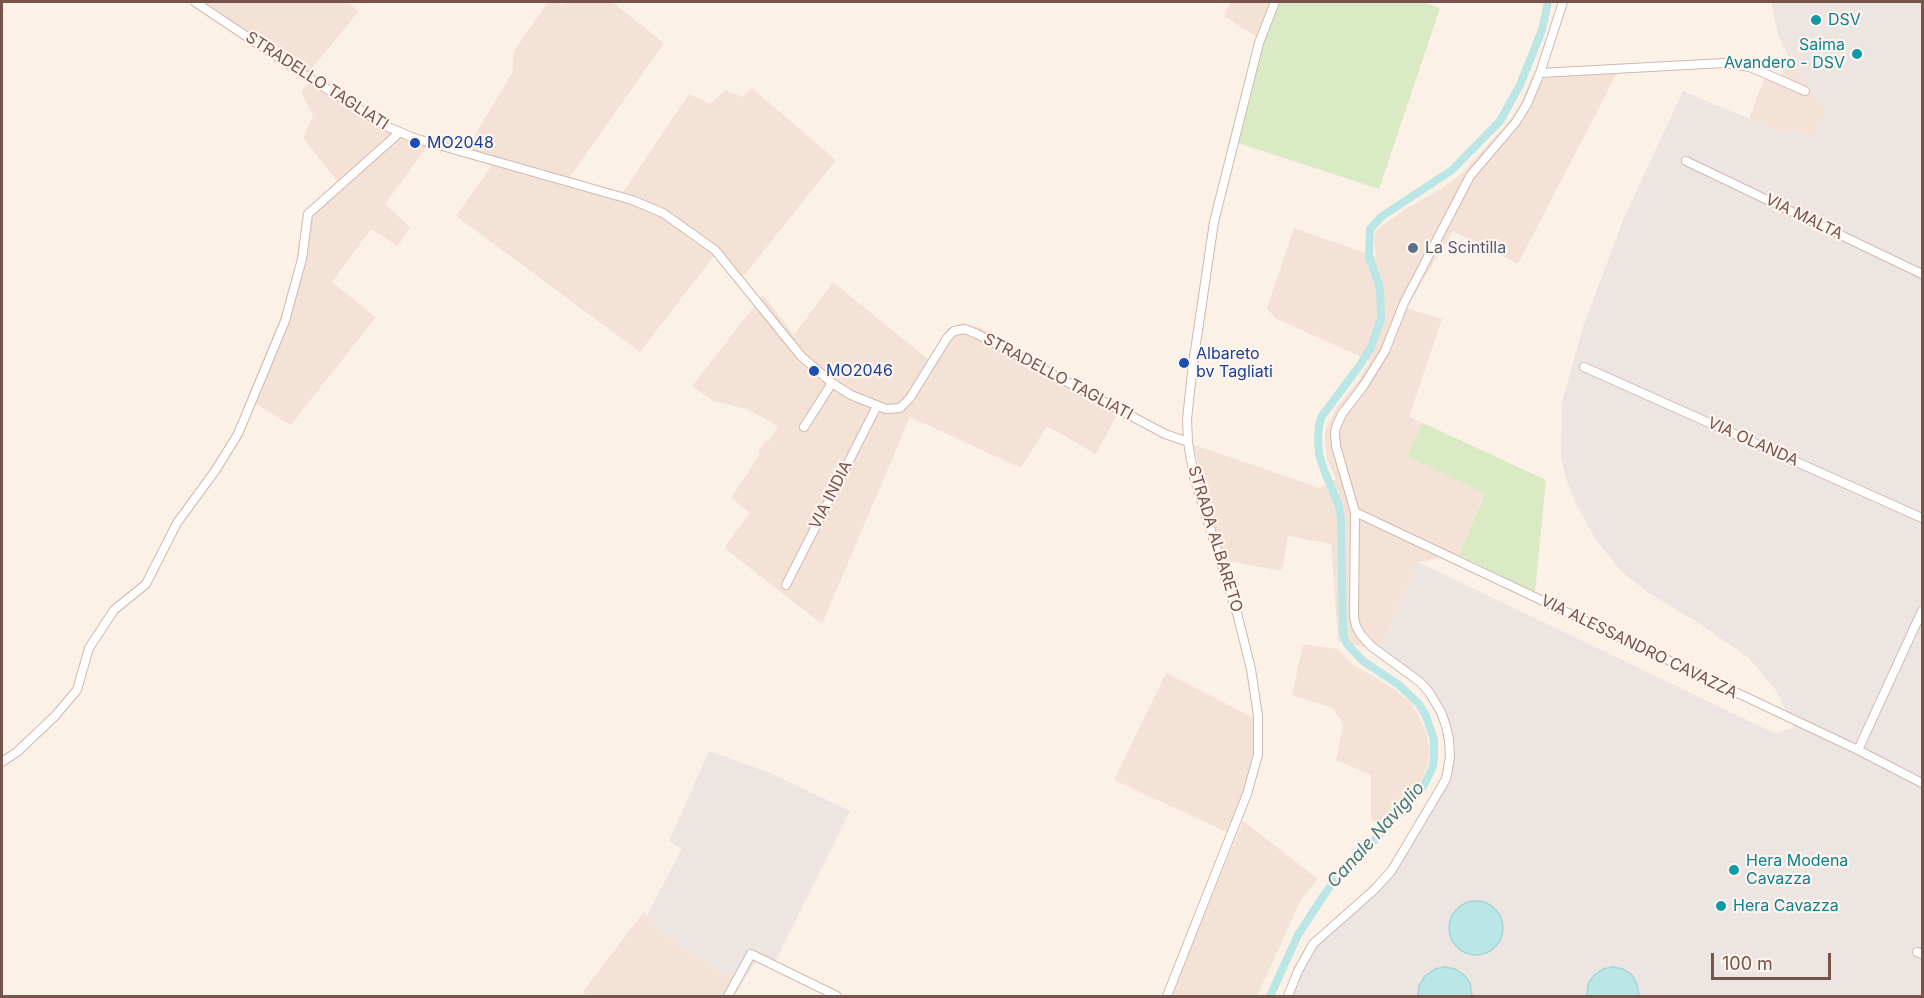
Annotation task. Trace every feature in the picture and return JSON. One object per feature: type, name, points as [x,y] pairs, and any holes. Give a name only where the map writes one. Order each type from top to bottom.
[{"type":"street","name":"STRADELLO TAGLIATI","points":[[195,2],[388,127],[414,138],[632,200],[663,213],[715,250],[801,356],[832,383],[877,406],[890,410],[904,405],[947,338],[954,331],[965,329],[1164,434],[1188,442]]},
{"type":"street","name":"STRADA ALBARETO","points":[[1167,996],[1247,795],[1258,755],[1258,716],[1251,669],[1238,617],[1200,501],[1188,442],[1187,419],[1215,222],[1258,43],[1275,2]]},
{"type":"street","points":[[1288,996],[1298,971],[1313,944],[1375,889],[1392,870],[1442,786],[1449,764],[1450,749],[1446,726],[1433,697],[1420,682],[1371,646],[1360,635],[1356,626],[1354,616],[1355,512],[1335,433],[1339,420],[1365,386],[1385,351],[1404,303],[1470,176],[1516,123],[1531,95],[1563,2]]},
{"type":"street","points":[[1540,73],[1724,63],[1750,67],[1805,91]]},
{"type":"street","points":[[2,762],[17,752],[55,716],[77,690],[89,648],[114,610],[146,584],[177,523],[215,471],[238,434],[285,321],[302,259],[308,214],[400,132]]},
{"type":"street","name":"VIA MALTA","points":[[1686,161],[1923,274]]},
{"type":"street","name":"VIA OLANDA","points":[[1584,367],[1923,518]]},
{"type":"street","points":[[804,427],[832,383]]},
{"type":"street","name":"VIA INDIA","points":[[786,585],[877,406]]},
{"type":"street","name":"VIA ALESSANDRO CAVAZZA","points":[[1355,512],[1923,783]]},
{"type":"street","points":[[1858,750],[1923,611]]},
{"type":"street","points":[[728,996],[751,954],[837,996]]},
{"type":"shaded area","points":[[201,2],[346,2],[359,11],[309,72]]},
{"type":"shaded area","points":[[548,2],[557,2],[562,5],[565,2],[612,2],[664,43],[570,177],[622,194],[689,94],[710,104],[726,90],[742,97],[752,88],[836,160],[739,282],[714,256],[640,352],[456,216],[492,165],[467,158],[469,145],[512,73],[514,51]]},
{"type":"shaded area","points":[[1230,2],[1279,2],[1263,41],[1224,16]]},
{"type":"shaded area","points":[[1771,2],[1922,2],[1922,996],[1291,996],[1310,954],[1319,941],[1380,889],[1449,781],[1455,753],[1450,725],[1438,698],[1427,682],[1380,651],[1418,562],[1776,734],[1794,727],[1775,689],[1749,658],[1700,624],[1647,592],[1621,571],[1596,540],[1577,506],[1565,476],[1561,455],[1562,402],[1583,327],[1624,218],[1683,91],[1787,135],[1791,128],[1814,138],[1827,110],[1789,58],[1778,35]]},
{"type":"shaded area","points":[[1789,58],[1827,110],[1815,139],[1791,128],[1787,135],[1749,119],[1767,72],[1780,78]]},
{"type":"shaded area","points":[[1617,73],[1518,264],[1453,231],[1406,308],[1442,319],[1409,417],[1423,423],[1408,456],[1485,492],[1459,555],[1418,562],[1380,651],[1338,641],[1331,544],[1288,536],[1282,571],[1224,560],[1207,504],[1194,445],[1320,488],[1336,479],[1328,462],[1325,431],[1336,408],[1358,381],[1370,361],[1275,318],[1267,308],[1294,228],[1376,257],[1374,238],[1376,230],[1460,175],[1508,123],[1521,103],[1532,76]]},
{"type":"shaded area","points":[[310,81],[428,145],[385,204],[410,227],[398,246],[371,229],[332,282],[376,317],[291,425],[247,399],[288,298],[311,211],[338,182],[303,138],[313,116],[301,92]]},
{"type":"shaded area","points":[[833,282],[929,360],[948,328],[962,323],[979,327],[1121,407],[1096,454],[1047,426],[1021,468],[910,417],[822,624],[728,551],[725,546],[750,513],[731,498],[760,454],[758,452],[766,440],[769,441],[778,426],[747,409],[713,401],[692,386],[763,295],[794,335]]},
{"type":"shaded area","points":[[1303,644],[1338,649],[1352,664],[1394,689],[1410,702],[1420,718],[1427,735],[1430,753],[1427,768],[1421,780],[1378,826],[1371,820],[1371,775],[1336,760],[1343,725],[1333,708],[1292,695]]},
{"type":"shaded area","points":[[1166,673],[1254,718],[1255,747],[1251,775],[1229,833],[1114,780]]},
{"type":"shaded area","points":[[709,751],[770,773],[850,811],[773,966],[756,961],[741,985],[657,929],[647,915],[682,849],[669,841]]},
{"type":"shaded area","points":[[1243,821],[1318,879],[1301,900],[1257,996],[1171,996]]},
{"type":"shaded area","points":[[643,913],[657,929],[741,985],[734,996],[585,996],[584,990]]},
{"type":"green space","points":[[1279,2],[1423,2],[1440,8],[1379,189],[1238,143],[1263,41]]},
{"type":"green space","points":[[1423,423],[1546,480],[1535,592],[1459,555],[1485,493],[1407,456]]},
{"type":"water","points":[[1476,901],[1486,903],[1495,909],[1501,918],[1503,928],[1501,938],[1495,947],[1486,953],[1476,955],[1466,953],[1457,947],[1451,938],[1449,928],[1451,918],[1457,909],[1466,903]]},
{"type":"water","points":[[1445,967],[1455,969],[1464,975],[1470,983],[1472,996],[1418,996],[1419,986],[1425,976],[1435,969]]},
{"type":"water","points":[[1613,967],[1623,969],[1632,975],[1637,984],[1639,996],[1587,996],[1588,984],[1594,975],[1603,969]]},
{"type":"waterway","name":"Canale Naviglio","points":[[1270,996],[1298,935],[1324,895],[1342,870],[1367,848],[1423,787],[1434,760],[1434,740],[1426,716],[1419,704],[1399,685],[1363,661],[1347,644],[1343,635],[1341,519],[1339,506],[1319,454],[1319,425],[1322,416],[1371,347],[1381,319],[1380,287],[1369,257],[1370,229],[1381,217],[1452,170],[1500,121],[1520,85],[1542,30],[1548,2]]},
{"type":"place","name":"DSV","points":[[1816,20]]},
{"type":"place","name":"Saima Avandero - DSV","points":[[1857,54]]},
{"type":"place","name":"MO2048","points":[[415,143]]},
{"type":"place","name":"La Scintilla","points":[[1413,248]]},
{"type":"place","name":"Albareto bv Tagliati","points":[[1184,363]]},
{"type":"place","name":"MO2046","points":[[814,371]]},
{"type":"place","name":"Hera Modena Cavazza","points":[[1734,870]]},
{"type":"place","name":"Hera Cavazza","points":[[1721,906]]}]
